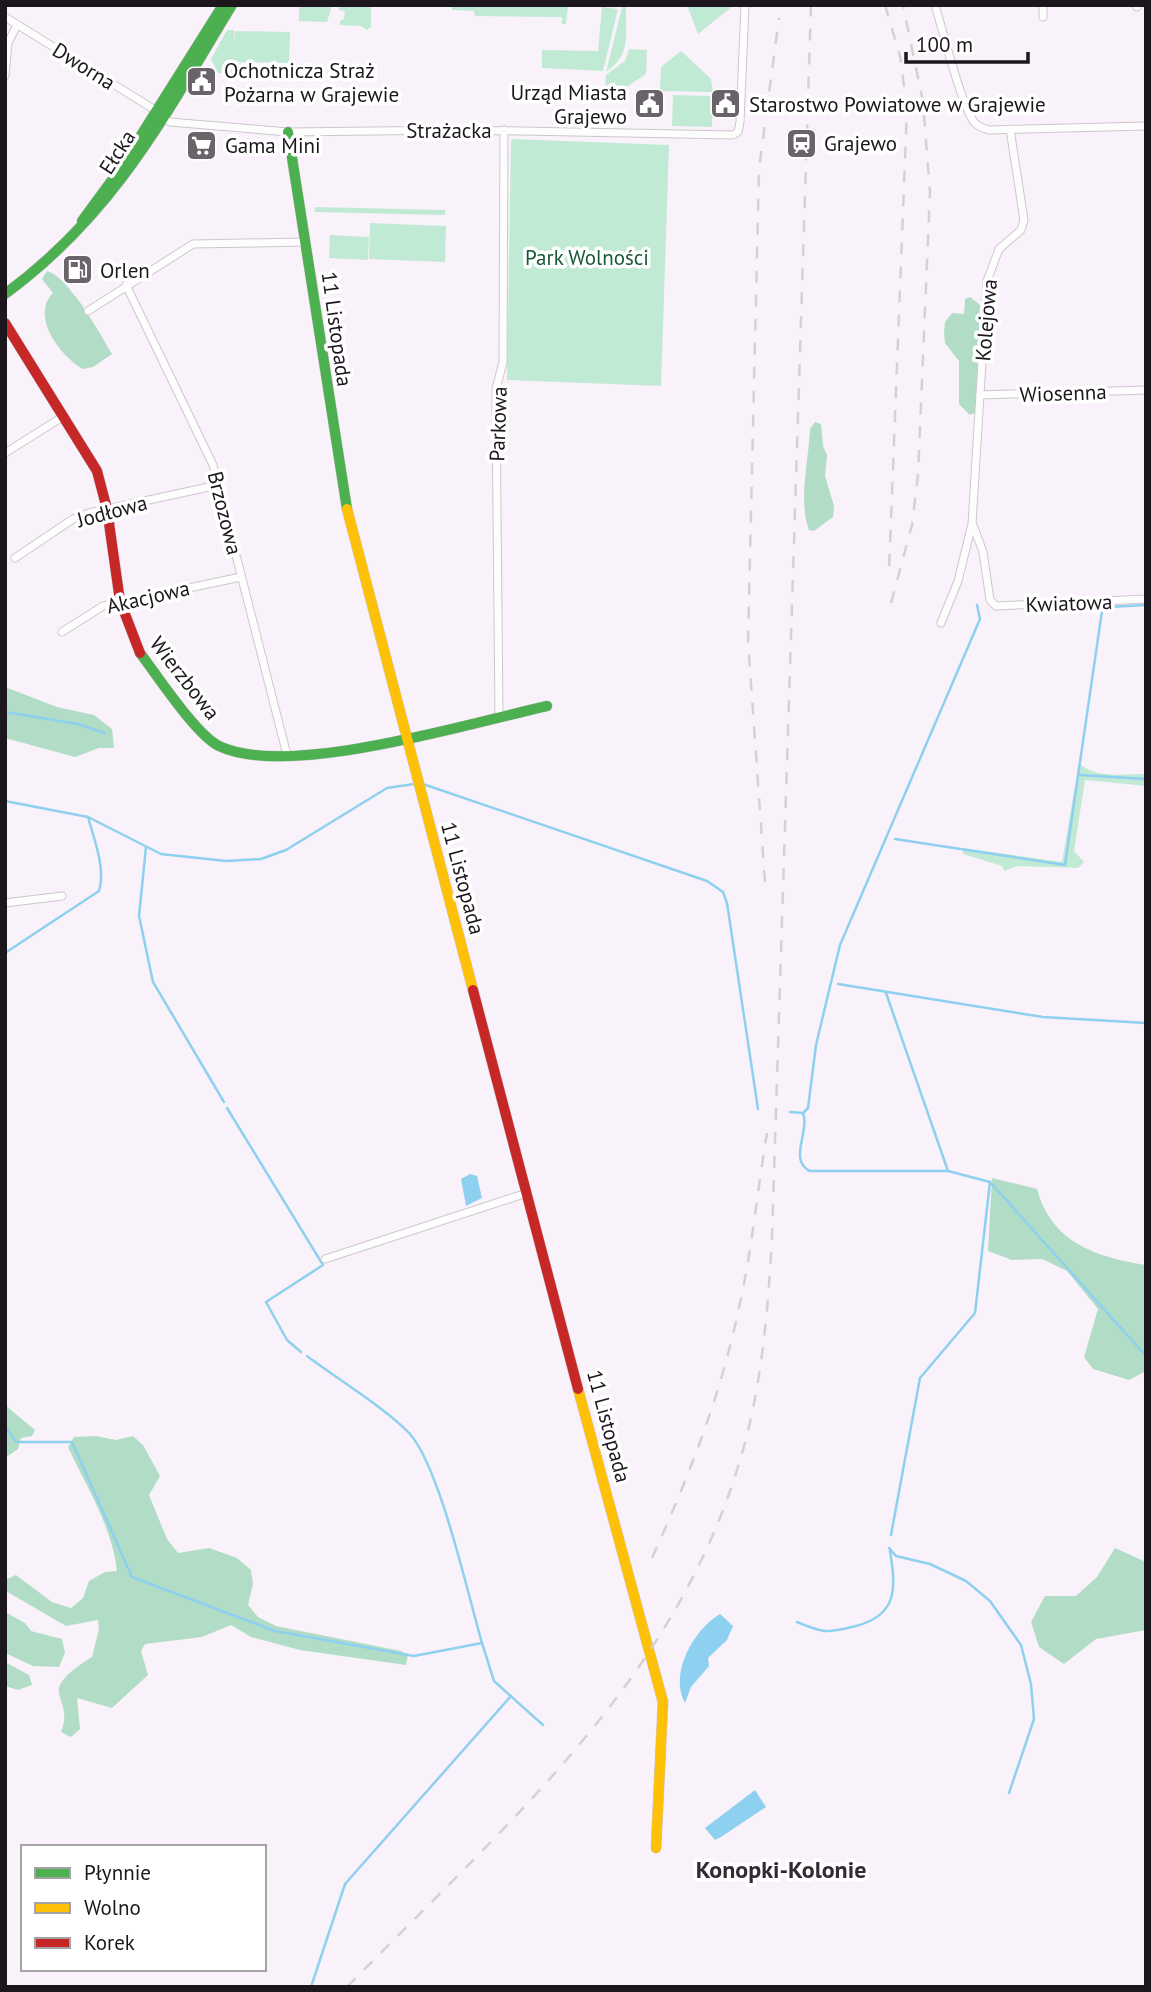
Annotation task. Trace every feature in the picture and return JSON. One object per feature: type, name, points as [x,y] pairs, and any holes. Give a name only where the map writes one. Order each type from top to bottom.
[{"type":"street","name":"Ełcka","points":[[5,294],[48,263],[86,227],[119,185],[223,5]]},
{"type":"street","name":"Ełcka","points":[[5,286],[44,258],[81,222],[161,114],[232,5]]},
{"type":"street","name":"Strażacka","points":[[161,114],[170,122],[288,132],[504,130],[726,136],[738,132],[745,5]]},
{"type":"street","points":[[935,5],[973,121],[989,130],[1146,126]]},
{"type":"street","points":[[1043,5],[1043,18]]},
{"type":"street","name":"Dworna","points":[[5,17],[161,114]]},
{"type":"street","points":[[5,76],[7,44],[17,24]]},
{"type":"street","name":"Kolejowa","points":[[941,623],[958,581],[972,524],[987,281],[999,249],[1021,230],[1024,220],[1010,129]]},
{"type":"street","name":"Parkowa","points":[[499,717],[496,389],[503,362],[504,130]]},
{"type":"street","name":"11 Listopada","points":[[288,132],[344,497],[663,1702],[656,1848]]},
{"type":"street","points":[[88,311],[192,244],[305,242]]},
{"type":"street","name":"Brzozowa","points":[[126,285],[208,453],[287,755]]},
{"type":"street","name":"Wierzbowa","points":[[5,323],[93,463],[107,509],[120,601],[135,646],[211,740],[239,754],[346,752],[547,706]]},
{"type":"street","name":"Wiosenna","points":[[980,395],[1146,390]]},
{"type":"street","points":[[5,453],[64,416]]},
{"type":"street","name":"Jodłowa","points":[[15,558],[73,519],[218,485]]},
{"type":"street","name":"Kolejowa","points":[[972,524],[983,552],[992,604]]},
{"type":"street","name":"Akacjowa","points":[[62,632],[91,611],[120,601],[241,577]]},
{"type":"street","name":"Kwiatowa","points":[[992,604],[1146,599]]},
{"type":"street","points":[[5,903],[62,896]]},
{"type":"street","points":[[325,1259],[527,1194]]},
{"type":"green space","points":[[299,5],[332,5],[327,22],[299,21]]},
{"type":"green space","points":[[339,5],[371,5],[371,27],[367,30],[360,26],[340,25],[345,11],[339,10]]},
{"type":"green space","points":[[452,5],[568,6],[566,24],[562,24],[562,17],[475,16],[474,11],[452,10]]},
{"type":"green space","points":[[687,5],[734,5],[698,34]]},
{"type":"green space","points":[[602,7],[618,9],[603,71],[542,68],[542,50],[598,51]]},
{"type":"green space","points":[[622,7],[626,7],[625,44],[620,58],[606,72]]},
{"type":"green space","points":[[227,30],[234,30],[234,43],[235,31],[290,32],[289,63],[234,62],[243,64],[242,74],[218,73],[211,59]]},
{"type":"green space","points":[[629,49],[647,50],[646,74],[622,90],[605,89],[606,75],[625,61]]},
{"type":"green space","points":[[681,51],[711,79],[713,92],[660,91],[661,67]]},
{"type":"green space","points":[[673,95],[713,96],[712,127],[672,126]]},
{"type":"green space","name":"Park Wolności","points":[[513,139],[669,145],[661,386],[507,380]]},
{"type":"green space","points":[[315,207],[445,210],[445,215],[314,212]]},
{"type":"green space","points":[[370,223],[446,226],[445,262],[369,259]]},
{"type":"green space","points":[[330,235],[369,237],[368,260],[329,258]]},
{"type":"green space","points":[[47,271],[65,284],[74,295],[112,354],[93,367],[83,369],[74,363],[51,335],[45,313],[47,302],[53,293],[42,279]]},
{"type":"green space","points":[[970,297],[980,305],[976,405],[975,413],[970,415],[959,404],[959,361],[945,343],[944,333],[945,322],[952,313],[964,314],[965,299]]},
{"type":"green space","points":[[815,422],[821,424],[823,446],[827,455],[825,476],[834,506],[833,517],[814,531],[809,530],[806,519],[804,493],[810,429]]},
{"type":"green space","points":[[5,687],[57,707],[94,715],[112,729],[114,748],[99,748],[75,757],[5,738]]},
{"type":"green space","points":[[1079,763],[1101,774],[1146,774],[1146,786],[1085,780],[1074,851],[1084,862],[1078,868],[1017,866],[1005,871],[1002,866],[963,854],[963,848],[1062,862]]},
{"type":"green space","points":[[992,1178],[1037,1189],[1053,1223],[1078,1244],[1093,1252],[1146,1265],[1146,1371],[1129,1380],[1093,1369],[1084,1357],[1098,1309],[1067,1271],[1042,1259],[1012,1260],[988,1251]]},
{"type":"green space","points":[[5,1405],[35,1430],[32,1436],[21,1438],[18,1449],[5,1458]]},
{"type":"green space","points":[[96,1436],[116,1440],[133,1436],[143,1445],[160,1476],[149,1495],[167,1539],[178,1553],[209,1548],[237,1558],[251,1570],[253,1584],[248,1605],[258,1617],[276,1626],[401,1651],[408,1655],[406,1665],[300,1650],[251,1637],[231,1625],[202,1637],[145,1644],[141,1651],[148,1675],[112,1708],[77,1698],[80,1729],[71,1737],[61,1732],[64,1710],[59,1687],[64,1679],[92,1657],[99,1629],[98,1620],[66,1626],[6,1591],[5,1580],[16,1575],[52,1602],[71,1608],[83,1598],[89,1581],[105,1572],[117,1571],[104,1522],[68,1447],[74,1437]]},
{"type":"green space","points":[[1115,1548],[1146,1562],[1146,1630],[1096,1639],[1064,1664],[1039,1647],[1031,1622],[1045,1596],[1076,1596],[1097,1577]]},
{"type":"green space","points":[[5,1612],[25,1623],[31,1631],[62,1639],[65,1653],[59,1667],[33,1666],[5,1653]]},
{"type":"green space","points":[[5,1662],[29,1675],[32,1685],[18,1690],[5,1686]]},
{"type":"water","points":[[470,1174],[477,1176],[482,1198],[466,1206],[461,1179]]},
{"type":"water","points":[[720,1614],[733,1626],[727,1640],[708,1658],[709,1666],[691,1687],[685,1703],[680,1679],[686,1654],[701,1631]]},
{"type":"water","points":[[755,1790],[766,1807],[715,1840],[705,1828]]},
{"type":"waterway","points":[[977,605],[980,619],[840,945],[816,1045],[808,1108],[803,1113],[801,1160],[810,1171],[948,1171],[990,1182],[1146,1356]]},
{"type":"waterway","points":[[895,839],[1065,865],[1102,611],[1108,607],[1146,605]]},
{"type":"waterway","points":[[5,712],[78,724],[104,733]]},
{"type":"waterway","points":[[1080,775],[1146,779]]},
{"type":"waterway","points":[[5,801],[88,817],[161,854],[226,861],[261,859],[286,850],[387,788],[414,784]]},
{"type":"waterway","points":[[423,784],[707,881],[723,892],[727,903],[758,1109]]},
{"type":"waterway","points":[[5,953],[99,891],[100,864],[88,817]]},
{"type":"waterway","points":[[146,847],[139,916],[153,982],[224,1102]]},
{"type":"waterway","points":[[838,984],[1043,1017],[1146,1023]]},
{"type":"waterway","points":[[886,993],[948,1171]]},
{"type":"waterway","points":[[227,1108],[323,1265],[266,1302],[287,1340],[301,1352]]},
{"type":"waterway","points":[[790,1112],[803,1113]]},
{"type":"waterway","points":[[891,1535],[920,1378],[975,1313],[990,1182]]},
{"type":"waterway","points":[[5,1426],[16,1442],[72,1442],[132,1577],[275,1631],[414,1656],[482,1643],[442,1502],[421,1451],[400,1424],[307,1356]]},
{"type":"waterway","points":[[889,1548],[896,1556],[930,1564],[966,1581],[990,1601],[1021,1645],[1031,1684],[1034,1719],[1009,1793]]},
{"type":"waterway","points":[[797,1622],[832,1631],[856,1626],[880,1615],[887,1607],[893,1588],[890,1551]]},
{"type":"waterway","points":[[482,1643],[494,1681],[543,1725]]},
{"type":"waterway","points":[[311,1987],[345,1884],[511,1696]]},
{"type":"railway","points":[[347,1987],[524,1807],[578,1746],[629,1681],[674,1612],[712,1538],[748,1430],[763,1348],[772,1237],[811,5]]},
{"type":"railway","points":[[885,5],[900,56],[907,108],[889,571]]},
{"type":"railway","points":[[891,603],[912,525],[918,475],[930,192],[923,102],[903,5]]},
{"type":"railway","points":[[765,882],[748,641],[759,169],[779,18]]},
{"type":"railway","points":[[652,1558],[702,1437],[731,1344],[747,1267],[767,1133]]},
{"type":"traffic: fast","points":[[82,221],[118,172],[223,5]]},
{"type":"traffic: fast","points":[[5,294],[77,231],[107,197],[159,125],[232,5]]},
{"type":"traffic: fast","points":[[288,132],[347,509]]},
{"type":"traffic: fast","points":[[140,653],[199,730],[219,746],[250,754],[289,756],[380,745],[547,706]]},
{"type":"traffic: slow","points":[[347,509],[473,990]]},
{"type":"traffic: slow","points":[[578,1389],[663,1702],[656,1848]]},
{"type":"traffic: jam","points":[[5,323],[97,471],[107,509],[120,601],[140,653]]},
{"type":"traffic: jam","points":[[473,990],[578,1389]]},
{"type":"place","name":"Ochotnicza Straż Pożarna w Grajewie","points":[[201,82]]},
{"type":"place","name":"Urząd Miasta Grajewo","points":[[650,104]]},
{"type":"place","name":"Starostwo Powiatowe w Grajewie","points":[[726,104]]},
{"type":"place","name":"Grajewo","points":[[801,143]]},
{"type":"place","name":"Gama Mini","points":[[202,145]]},
{"type":"place","name":"Orlen","points":[[77,270]]},
{"type":"district","name":"Konopki-Kolonie","points":[[781,1869]]}]
